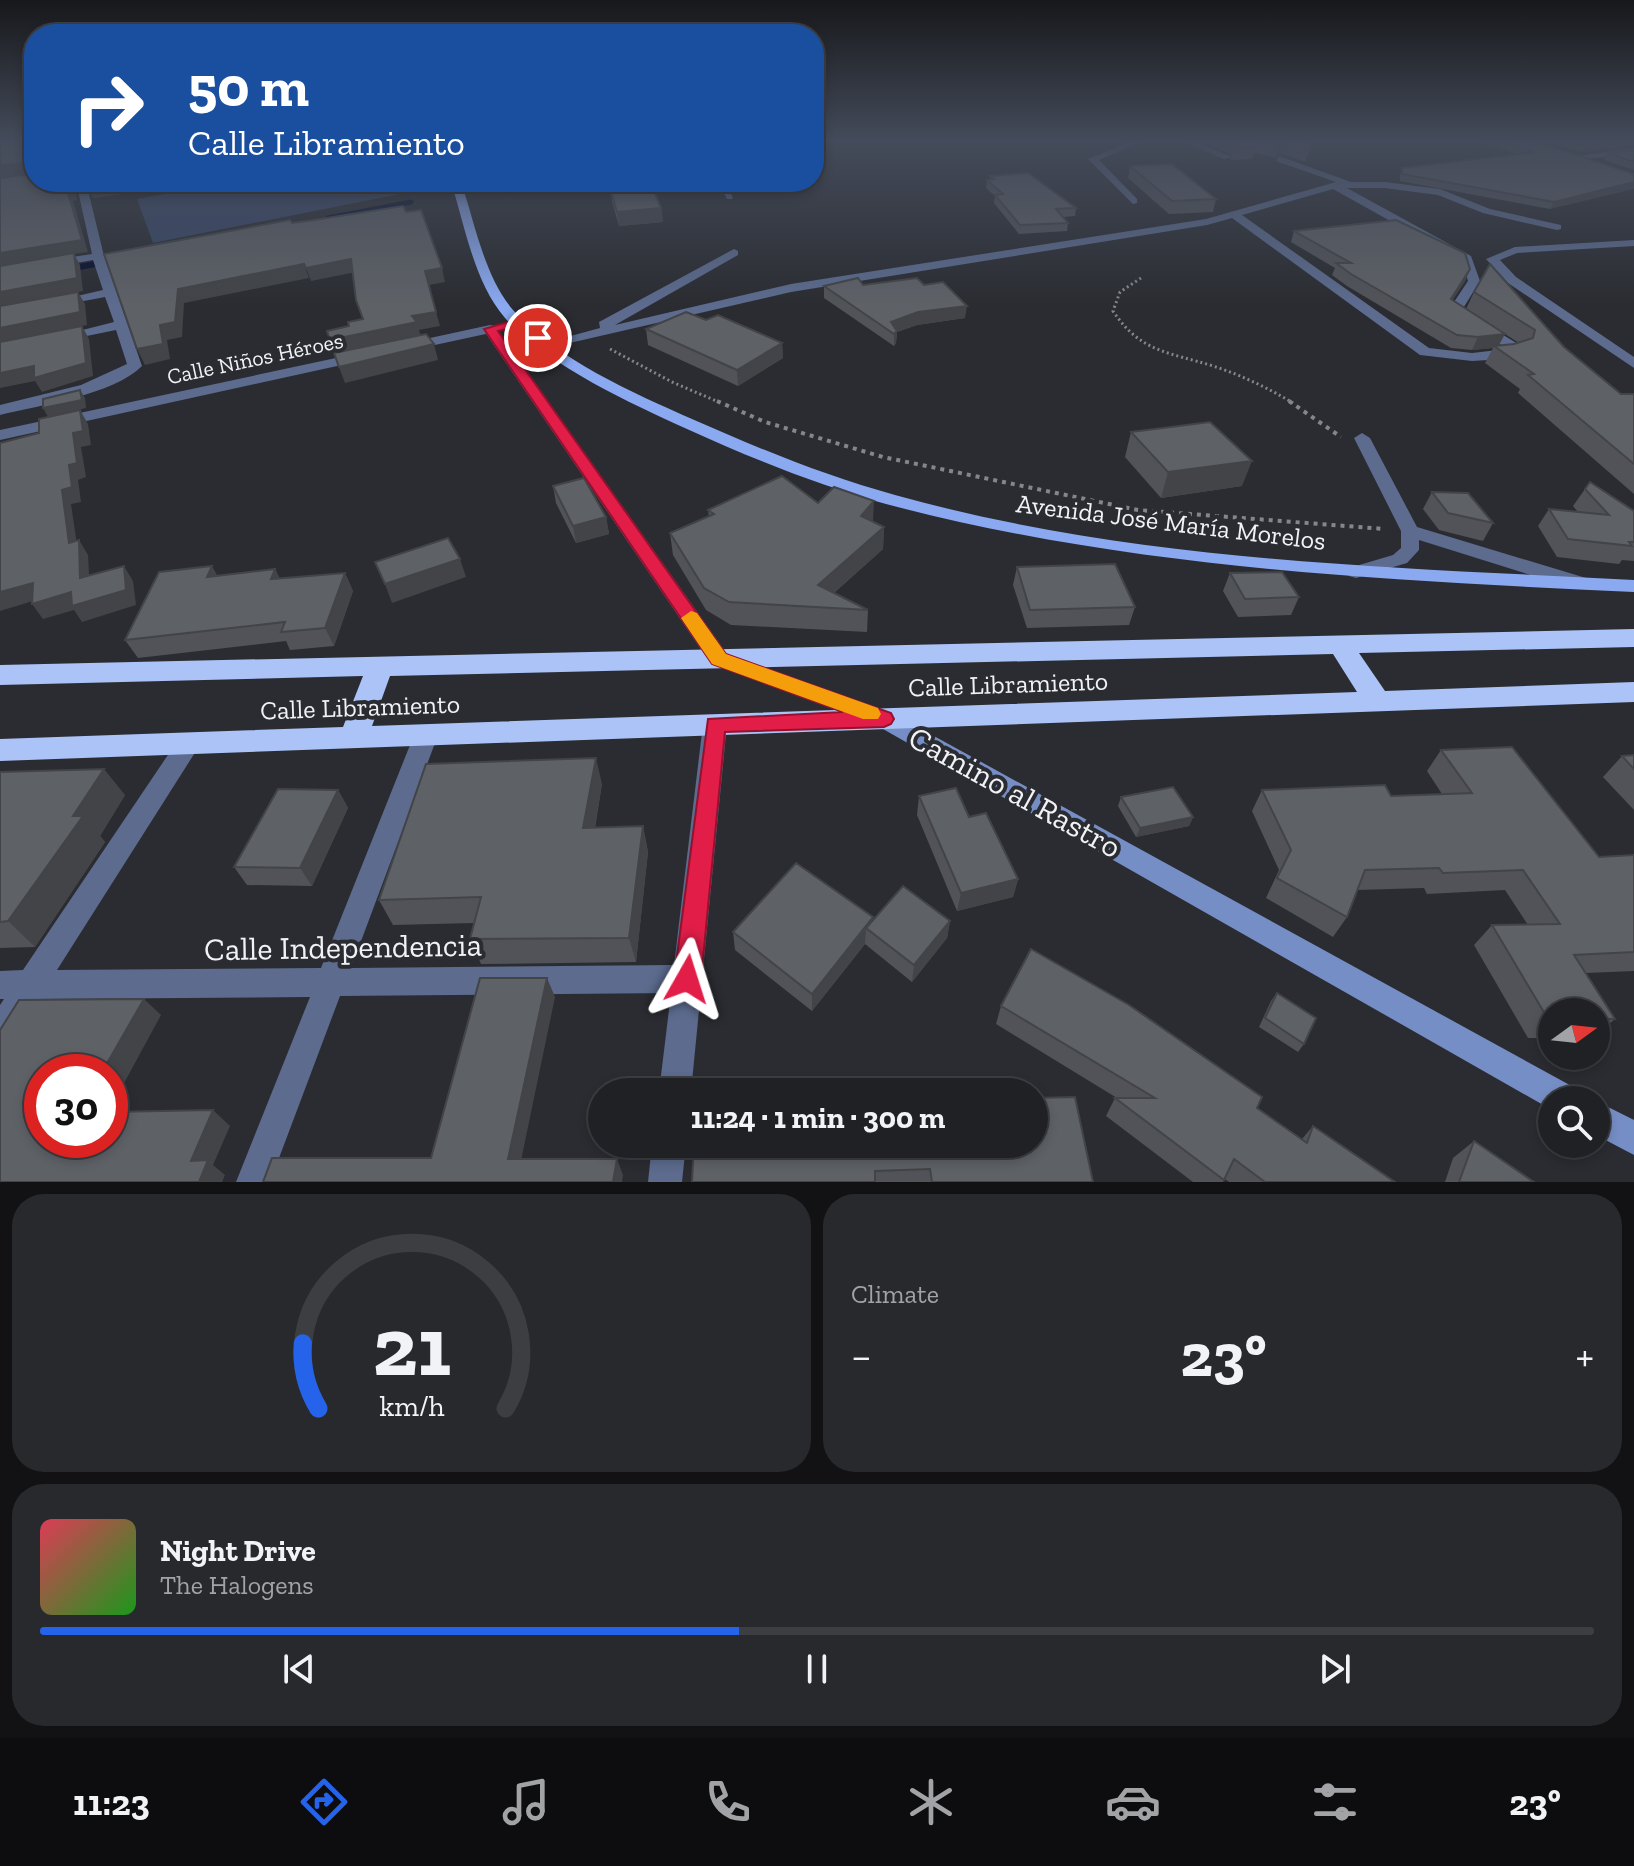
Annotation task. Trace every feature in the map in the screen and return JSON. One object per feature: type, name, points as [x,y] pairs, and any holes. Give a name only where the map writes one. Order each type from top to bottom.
[{"type":"highway","name":"Calle Libramiento","points":[[0,675],[1634,638]]},
{"type":"highway","points":[[1340,644],[1377,701]]},
{"type":"highway","points":[[353,738],[380,667]]},
{"type":"highway","name":"Calle Libramiento","points":[[0,750],[1634,692]]},
{"type":"main road","name":"Avenida José María Morelos","points":[[461,196],[488,276],[509,315],[626,394],[700,432],[782,464],[911,505],[1093,544],[1218,560],[1356,572],[1634,586]]},
{"type":"street","points":[[0,410],[83,389],[113,379],[135,366],[112,292],[99,262],[84,196]]},
{"type":"street","points":[[1128,196],[1133,201]]},
{"type":"street","points":[[548,344],[791,288],[1207,222],[1295,196]]},
{"type":"street","points":[[1233,214],[1425,352],[1472,357],[1505,355],[1518,350],[1455,311],[1474,281],[1467,259],[1354,196]]},
{"type":"street","points":[[1450,196],[1487,211],[1557,227]]},
{"type":"street","points":[[1634,243],[1515,250],[1492,259],[1512,280],[1634,364]]},
{"type":"street","points":[[585,336],[734,253]]},
{"type":"street","points":[[0,272],[99,262]]},
{"type":"street","points":[[42,305],[112,292]]},
{"type":"street","name":"Calle Niños Héroes","points":[[0,435],[519,323]]},
{"type":"street","points":[[45,341],[121,325]]},
{"type":"street","points":[[490,329],[719,659]]},
{"type":"street","points":[[1356,572],[1400,559],[1410,550],[1410,531],[1362,438]]},
{"type":"street","points":[[1410,531],[1579,583]]},
{"type":"street","name":"Camino al Rastro","points":[[719,659],[884,719],[1541,1086]]},
{"type":"street","points":[[676,1078],[715,724]]},
{"type":"street","points":[[253,1182],[426,735]]},
{"type":"street","points":[[0,1032],[188,744]]},
{"type":"street","name":"Calle Independencia","points":[[0,985],[330,985],[687,979]]},
{"type":"street","points":[[1610,1125],[1634,1138]]},
{"type":"street","points":[[665,1182],[668,1158]]},
{"type":"path","points":[[1141,278],[1120,292],[1113,311],[1121,326],[1138,344],[1228,371],[1319,418],[1343,438]]},
{"type":"path","points":[[585,336],[672,382],[765,422],[883,457],[1138,510],[1410,531]]},
{"type":"shaded area","points":[[153,196],[389,196],[153,243],[137,199]]},
{"type":"building","points":[[0,196],[69,196],[82,240],[0,253]]},
{"type":"building","points":[[612,196],[656,196],[661,208],[617,212]]},
{"type":"building","points":[[996,196],[1060,196],[1076,208],[1056,209],[1068,223],[1020,225]]},
{"type":"building","points":[[1166,196],[1212,196],[1216,199],[1172,201]]},
{"type":"building","points":[[1522,196],[1577,196],[1554,202]]},
{"type":"building","points":[[403,206],[406,212],[421,210],[442,268],[425,271],[436,312],[412,316],[417,322],[330,340],[327,331],[363,319],[356,300],[351,259],[306,268],[304,264],[178,289],[175,322],[160,325],[163,344],[137,349],[104,254],[290,220],[292,223]]},
{"type":"building","points":[[1396,220],[1465,253],[1470,269],[1451,299],[1505,334],[1478,337],[1457,335],[1351,274],[1336,263],[1351,263],[1294,231]]},
{"type":"building","points":[[74,253],[77,278],[0,292],[0,266]]},
{"type":"building","points":[[1490,264],[1564,347],[1621,394],[1634,394],[1634,464],[1528,375],[1534,374],[1494,346],[1533,338],[1535,330],[1474,292]]},
{"type":"building","points":[[858,278],[863,285],[917,278],[924,285],[943,282],[967,306],[918,312],[891,322],[897,331],[894,334],[824,286]]},
{"type":"building","points":[[78,292],[80,312],[0,328],[0,306]]},
{"type":"building","points":[[686,312],[706,320],[718,315],[782,343],[737,370],[646,329]]},
{"type":"building","points":[[82,326],[86,363],[34,378],[34,366],[0,373],[0,342]]},
{"type":"building","points":[[426,334],[434,344],[339,367],[334,353]]},
{"type":"building","points":[[80,390],[82,400],[43,408],[43,399]]},
{"type":"building","points":[[80,410],[83,431],[73,433],[77,463],[69,465],[72,487],[62,490],[69,543],[79,540],[80,578],[124,566],[126,590],[72,606],[71,592],[32,604],[33,583],[0,592],[0,443],[39,433],[39,419]]},
{"type":"building","points":[[1210,422],[1252,461],[1168,472],[1131,432]]},
{"type":"building","points":[[782,476],[818,503],[834,487],[874,501],[861,516],[884,527],[818,585],[868,610],[729,602],[704,588],[670,533],[714,514],[708,510]]},
{"type":"building","points":[[584,478],[606,517],[573,526],[553,486]]},
{"type":"building","points":[[1590,482],[1634,511],[1634,542],[1629,542],[1632,546],[1568,539],[1549,509],[1609,515],[1585,489]]},
{"type":"building","points":[[1432,492],[1468,493],[1493,523],[1448,513]]},
{"type":"building","points":[[448,538],[460,559],[385,584],[375,562]]},
{"type":"building","points":[[1115,564],[1135,607],[1030,610],[1017,567]]},
{"type":"building","points":[[212,566],[207,577],[275,569],[271,579],[345,573],[325,628],[281,632],[285,622],[125,640],[159,572]]},
{"type":"building","points":[[1282,572],[1299,597],[1245,599],[1230,573]]},
{"type":"building","points":[[1512,747],[1599,857],[1634,855],[1634,952],[1574,955],[1602,998],[1538,998],[1538,1002],[1492,925],[1560,924],[1523,870],[1443,873],[1439,868],[1365,870],[1347,917],[1277,878],[1291,850],[1262,790],[1385,785],[1391,796],[1472,793],[1441,750]]},
{"type":"building","points":[[1634,755],[1634,769],[1622,756]]},
{"type":"building","points":[[596,758],[583,828],[643,826],[629,938],[470,939],[481,897],[379,900],[426,764]]},
{"type":"building","points":[[104,769],[73,816],[83,816],[8,921],[0,922],[0,772]]},
{"type":"building","points":[[1173,787],[1193,817],[1140,828],[1121,797]]},
{"type":"building","points":[[956,788],[969,817],[986,813],[1018,879],[961,893],[919,796]]},
{"type":"building","points":[[278,789],[338,790],[300,868],[234,867]]},
{"type":"building","points":[[796,863],[873,917],[812,994],[733,932]]},
{"type":"building","points":[[903,886],[950,921],[914,965],[866,928]]},
{"type":"building","points":[[1031,949],[1129,1005],[1262,1097],[1257,1108],[1307,1143],[1313,1126],[1395,1182],[1265,1182],[1234,1159],[1224,1180],[1115,1098],[1155,1098],[1001,1006]]},
{"type":"building","points":[[480,978],[547,978],[508,1159],[617,1159],[613,1182],[263,1182],[272,1158],[431,1158]]},
{"type":"building","points":[[1277,993],[1316,1018],[1304,1044],[1265,1018]]},
{"type":"building","points":[[144,999],[112,1054],[24,1054],[24,1158],[128,1158],[128,1112],[213,1110],[191,1161],[208,1160],[199,1182],[0,1182],[0,1030],[19,1000]]},
{"type":"building","points":[[1075,1097],[1093,1182],[932,1182],[930,1169],[875,1171],[875,1182],[692,1182],[693,1158],[1048,1158],[1048,1098]]},
{"type":"building","points":[[1474,1141],[1534,1182],[1459,1182]]},
{"type":"waterway","points":[[328,218],[411,202]]},
{"type":"waterway","points":[[69,269],[105,262]]},
{"type":"slow traffic","points":[[691,618],[719,659],[871,714]]},
{"type":"route","points":[[538,338],[519,323],[490,329],[719,659],[884,719],[715,724],[687,979]]}]
